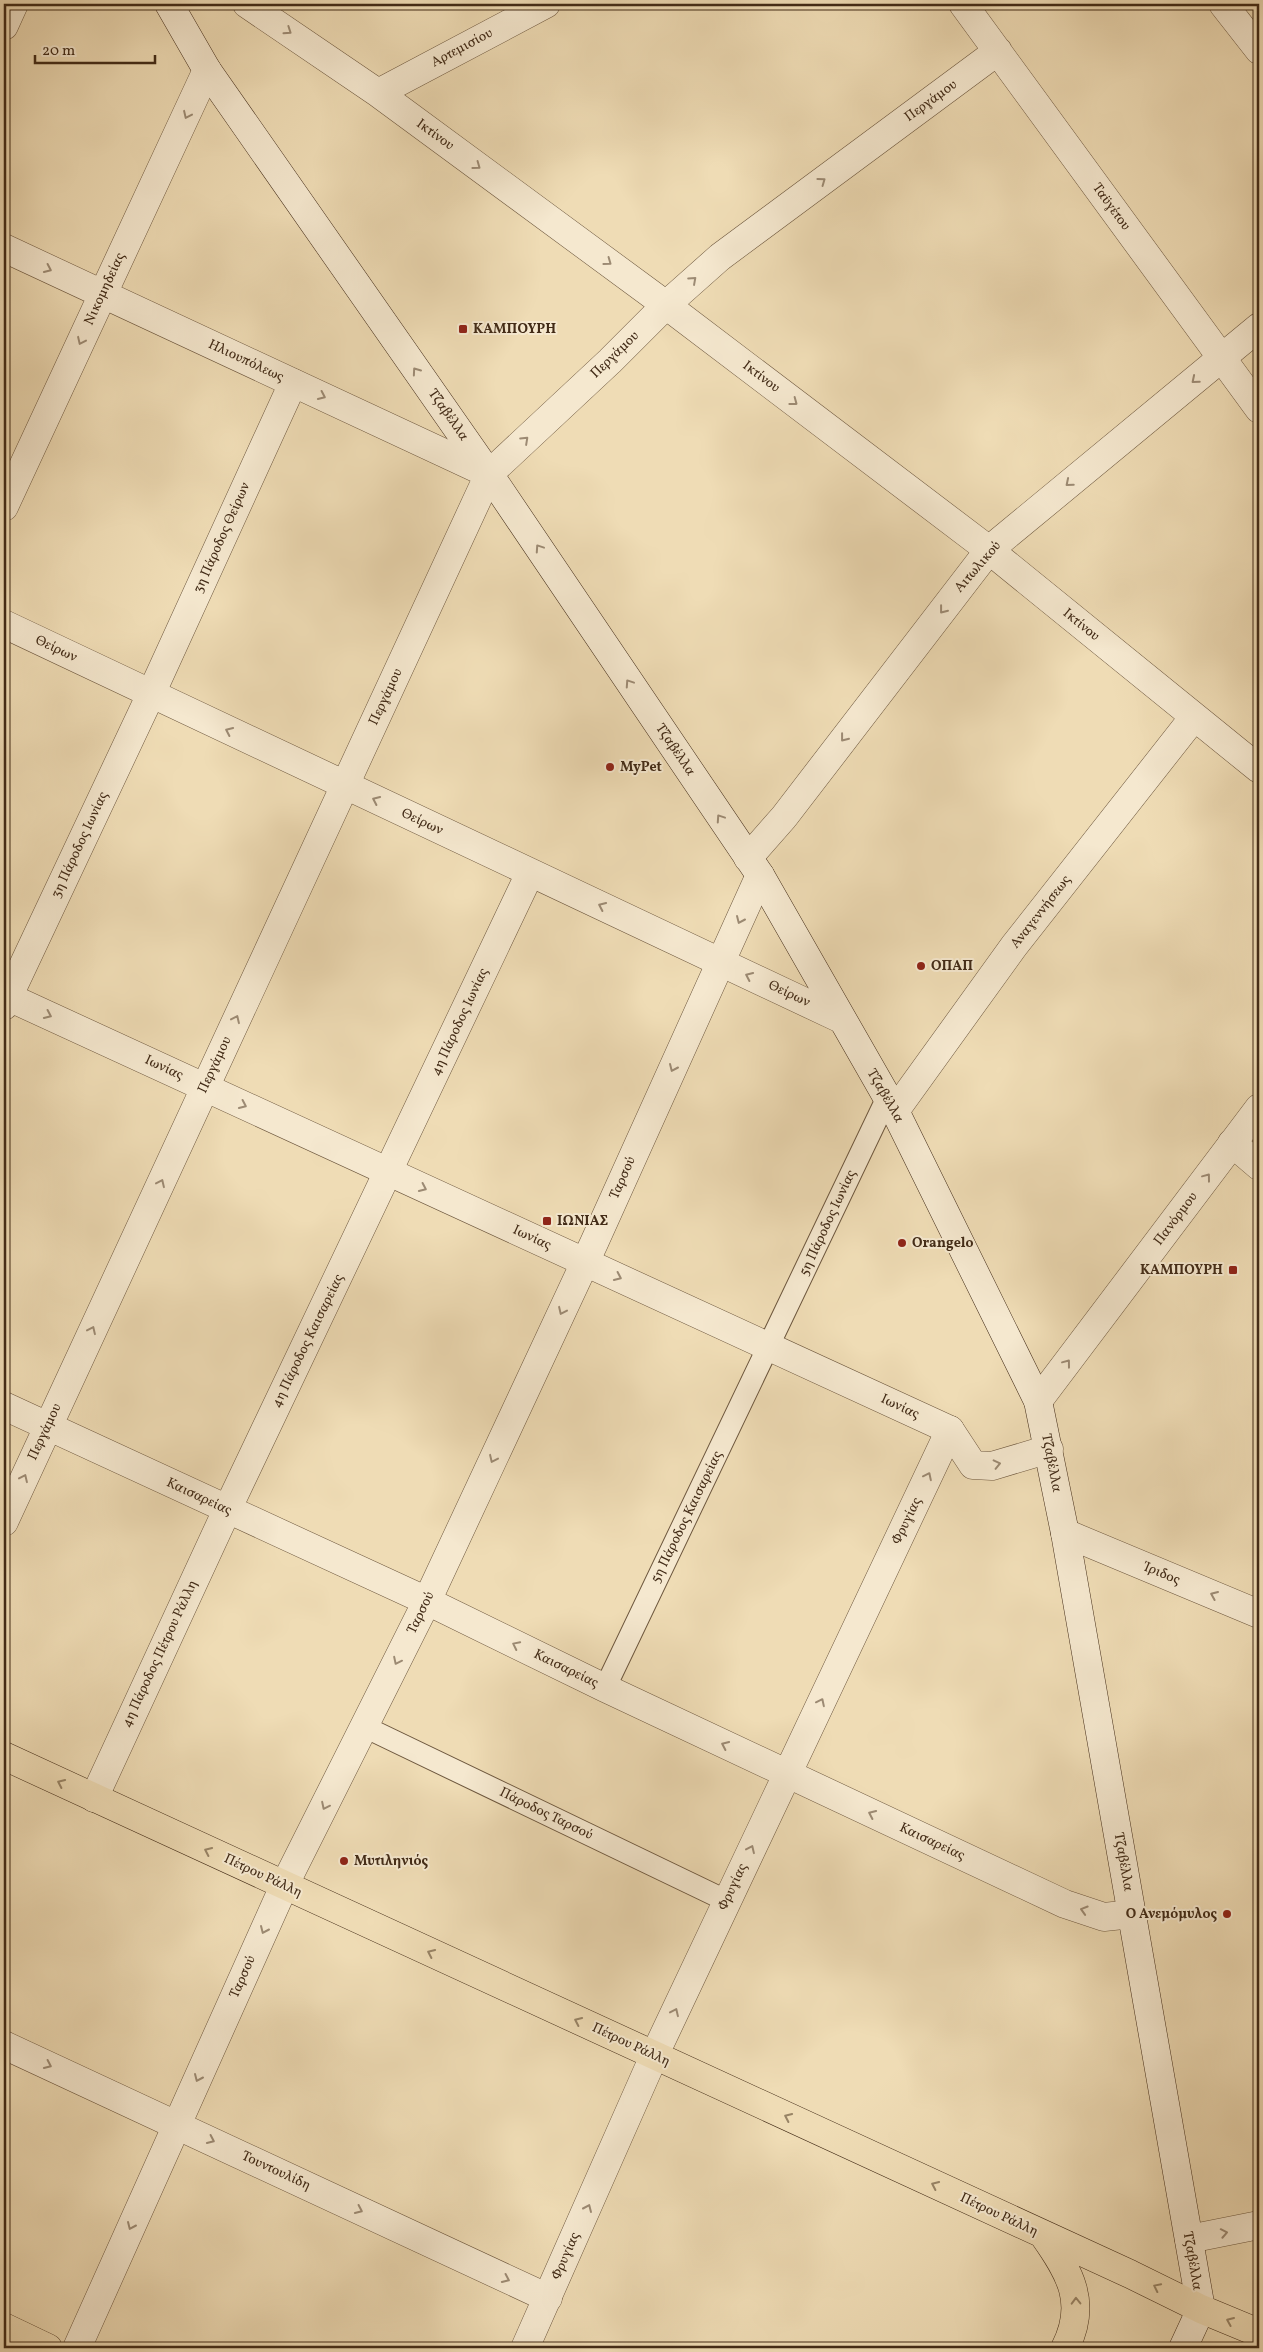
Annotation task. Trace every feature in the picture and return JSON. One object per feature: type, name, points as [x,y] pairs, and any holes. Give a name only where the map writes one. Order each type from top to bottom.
[{"type":"main road","name":"Πέτρου Ράλλη","points":[[4,1756],[1130,2274],[1201,2309],[1259,2333]]},
{"type":"main road","points":[[1043,2235],[1064,2266],[1076,2293],[1076,2320],[1065,2348]]},
{"type":"main road","points":[[4,2327],[48,2348]]},
{"type":"street","points":[[4,26],[14,4]]},
{"type":"street","name":"Τζαβέλλα","points":[[170,4],[207,70],[489,474],[754,867],[891,1105],[1038,1402],[1065,1533],[1201,2309],[1183,2348]]},
{"type":"street","name":"Ικτίνου","points":[[247,4],[378,93],[666,305],[989,550],[1259,769]]},
{"type":"street","name":"Αρτεμισίου","points":[[378,93],[546,4]]},
{"type":"street","name":"Ταϋγέτου","points":[[963,4],[1259,409]]},
{"type":"street","points":[[1223,4],[1259,50]]},
{"type":"street","name":"Περγάμου","points":[[4,1522],[489,474],[666,305],[720,257],[998,51]]},
{"type":"street","name":"Νικομηδείας","points":[[4,507],[207,70]]},
{"type":"street","name":"Ηλιουπόλεως","points":[[4,248],[489,474]]},
{"type":"street","name":"Αιτωλικού","points":[[754,867],[784,817],[989,550],[1259,326]]},
{"type":"street","name":"3η Πάροδος Θείρων","points":[[151,694],[293,382]]},
{"type":"street","name":"Θείρων","points":[[4,624],[841,1019]]},
{"type":"street","name":"3η Πάροδος Ιωνίας","points":[[5,999],[151,694]]},
{"type":"street","name":"Αναγεννήσεως","points":[[891,1105],[1194,717]]},
{"type":"street","name":"Ταρσού","points":[[76,2348],[284,1886],[427,1601],[584,1262],[721,962],[754,867]]},
{"type":"street","name":"4η Πάροδος Ιωνίας","points":[[389,1172],[530,873]]},
{"type":"street","name":"Ιωνίας","points":[[5,999],[205,1087],[950,1430]]},
{"type":"street","name":"Πανόρμου","points":[[1038,1402],[1259,1108]]},
{"type":"street","points":[[1232,1143],[1259,1166]]},
{"type":"street","name":"4η Πάροδος Καισαρείας","points":[[227,1510],[389,1172]]},
{"type":"street","name":"Καισαρείας","points":[[4,1406],[427,1601],[786,1774],[1065,1904],[1104,1916],[1132,1914]]},
{"type":"street","points":[[950,1430],[973,1465],[992,1466],[1049,1449]]},
{"type":"street","name":"Φρυγίας","points":[[525,2348],[654,2056],[950,1430]]},
{"type":"street","name":"4η Πάροδος Πέτρου Ράλλη","points":[[94,1798],[227,1510]]},
{"type":"street","name":"Ίριδος","points":[[1065,1533],[1259,1614]]},
{"type":"street","name":"Τουντουλίδη","points":[[4,2045],[548,2298]]},
{"type":"street","points":[[1189,2240],[1259,2226]]},
{"type":"lane","name":"5η Πάροδος Ιωνίας","points":[[770,1347],[891,1105]]},
{"type":"lane","name":"5η Πάροδος Καισαρείας","points":[[605,1688],[770,1347]]},
{"type":"lane","name":"Πάροδος Ταρσού","points":[[364,1727],[727,1901]]},
{"type":"place","name":"KAΜΠΟΥΡΗ","points":[[463,329]]},
{"type":"place","name":"MyPet","points":[[610,767]]},
{"type":"place","name":"ΟΠΑΠ","points":[[921,966]]},
{"type":"place","name":"ΙΩΝΙΑΣ","points":[[547,1221]]},
{"type":"place","name":"Orangelo","points":[[902,1243]]},
{"type":"place","name":"ΚΑΜΠΟΥΡΗ","points":[[1233,1270]]},
{"type":"place","name":"Μυτιληνιός","points":[[344,1861]]},
{"type":"place","name":"Ο Ανεμόμυλος","points":[[1227,1914]]}]
